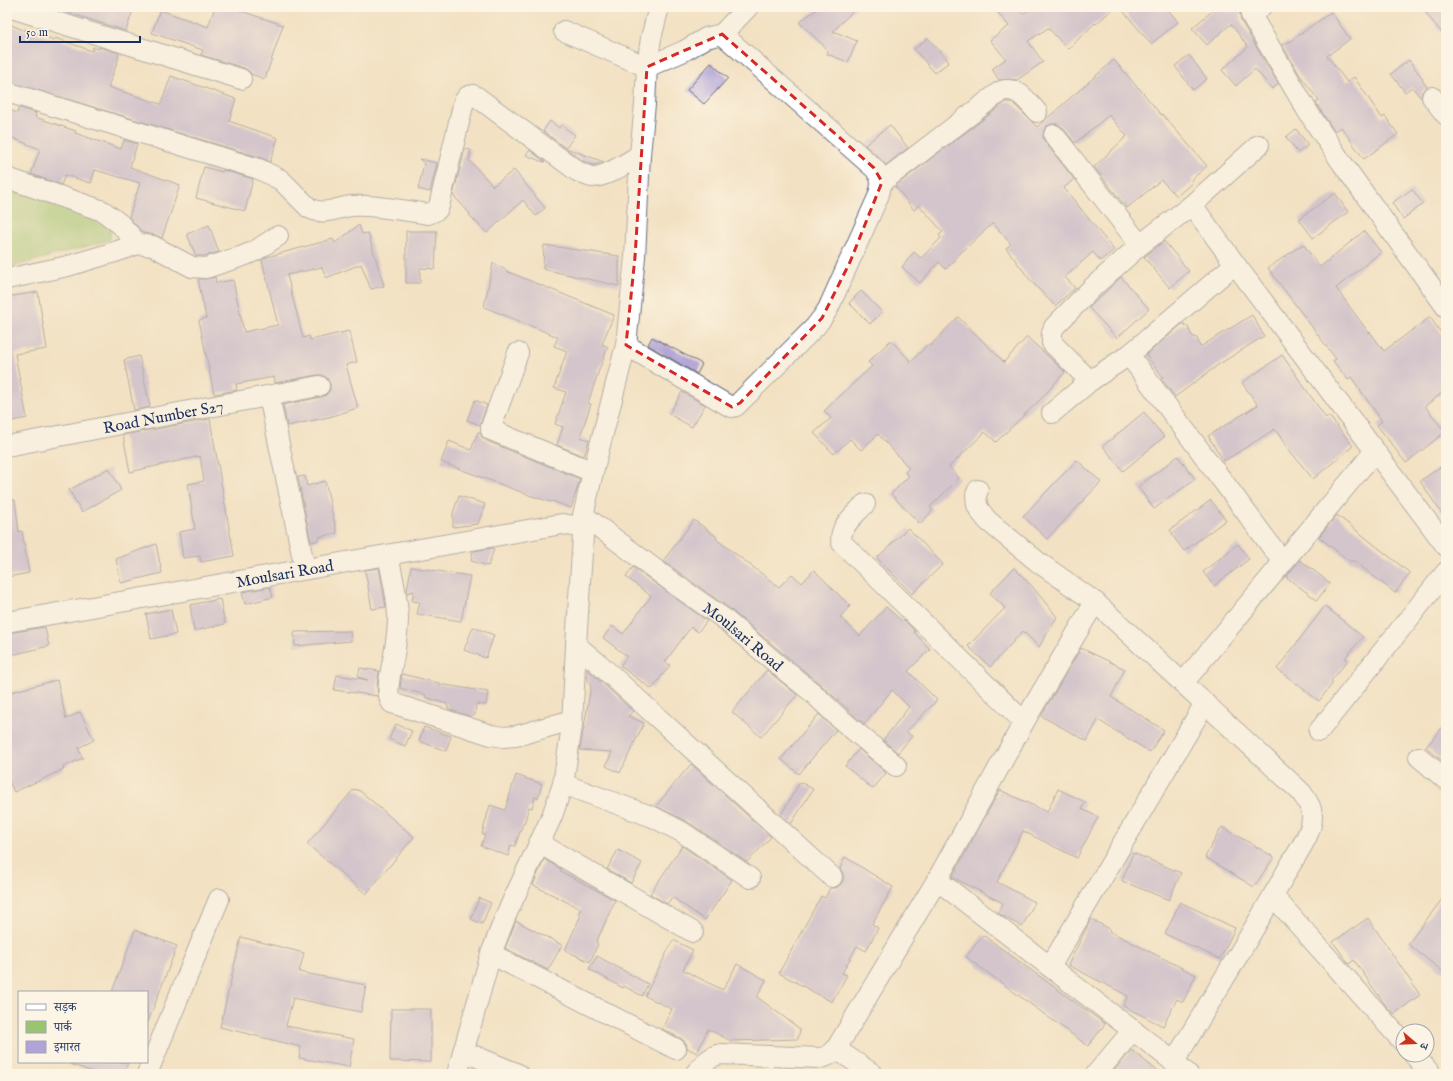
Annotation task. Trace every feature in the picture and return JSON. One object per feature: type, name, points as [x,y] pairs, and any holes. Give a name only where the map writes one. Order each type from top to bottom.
[{"type":"street","points":[[8,7],[241,78]]},
{"type":"street","points":[[457,1074],[491,954],[506,915],[552,816],[563,784],[571,742],[583,536],[582,532],[575,523],[593,472],[626,345],[635,257],[640,155],[647,67],[651,38],[659,7]]},
{"type":"street","points":[[564,32],[647,67],[684,51],[706,38],[722,34],[748,7]]},
{"type":"street","points":[[1261,7],[1251,15],[1308,112],[1342,163],[1446,307]]},
{"type":"street","points":[[626,345],[729,406],[736,406],[815,327],[828,309],[878,197],[882,182],[878,172],[722,34]]},
{"type":"street","points":[[882,182],[1000,91],[1010,90],[1019,93],[1037,112]]},
{"type":"street","points":[[7,92],[259,169],[281,180],[309,208],[314,211],[324,212],[345,207],[361,206],[428,214],[436,210],[439,206],[464,101],[468,96],[473,95],[577,171],[586,175],[593,177],[602,176],[640,155]]},
{"type":"street","points":[[1432,97],[1446,114]]},
{"type":"street","points":[[1054,135],[1140,245]]},
{"type":"street","points":[[1090,381],[1052,343],[1052,332],[1054,327],[1093,287],[1140,245],[1192,205],[1259,145]]},
{"type":"street","points":[[7,178],[103,211],[120,224],[138,244]]},
{"type":"street","points":[[1192,205],[1446,546]]},
{"type":"street","points":[[7,280],[68,266],[138,244],[154,246],[192,267],[206,268],[222,264],[255,251],[278,236]]},
{"type":"street","points":[[1052,413],[1090,381],[1129,355],[1235,264]]},
{"type":"street","points":[[518,353],[491,426],[492,430],[593,472]]},
{"type":"street","points":[[1129,355],[1283,562]]},
{"type":"street","name":"Road Number S27","points":[[7,446],[319,386]]},
{"type":"street","points":[[268,396],[305,569]]},
{"type":"street","points":[[1183,683],[1375,451]]},
{"type":"street","points":[[937,880],[1181,1068],[1310,827],[1312,816],[1308,802],[1301,792],[1095,602],[1038,562],[988,521],[980,511],[975,501],[978,490]]},
{"type":"street","points":[[865,504],[843,529],[841,534],[842,543],[1024,722]]},
{"type":"street","name":"Moulsari Road","points":[[7,622],[575,523],[676,585],[723,618],[813,693],[838,718],[896,766]]},
{"type":"street","points":[[388,555],[397,601],[398,618],[388,697],[392,703],[491,735],[504,737],[516,736],[572,720]]},
{"type":"street","points":[[1319,731],[1446,572]]},
{"type":"street","points":[[695,1074],[709,1059],[715,1055],[820,1058],[826,1057],[836,1049],[937,880],[1024,722],[1095,602]]},
{"type":"street","points":[[576,645],[599,664],[832,877]]},
{"type":"street","points":[[1050,967],[1205,703]]},
{"type":"street","points":[[1419,756],[1446,780]]},
{"type":"street","points":[[563,784],[653,817],[682,832],[750,878]]},
{"type":"street","points":[[539,843],[693,932]]},
{"type":"street","points":[[1273,896],[1395,1033]]},
{"type":"street","points":[[148,1074],[219,900]]},
{"type":"street","points":[[491,954],[676,1049]]},
{"type":"street","points":[[1096,1074],[1133,1030]]},
{"type":"street","points":[[836,1049],[873,1074]]},
{"type":"street","points":[[463,1051],[518,1074]]},
{"type":"street","points":[[1421,1063],[1431,1074]]},
{"type":"highlighted area","points":[[722,34],[874,168],[882,182],[850,262],[822,318],[740,403],[732,407],[626,345],[635,257],[647,67]]},
{"type":"green space","points":[[7,183],[112,217],[110,240],[7,268]]},
{"type":"building","points":[[61,7],[134,7],[126,31],[60,10]]},
{"type":"building","points":[[215,7],[229,7],[283,25],[265,79],[251,74],[244,68],[201,55],[203,50],[152,33],[160,10],[208,27]]},
{"type":"building","points":[[820,7],[857,7],[833,31],[857,41],[848,62],[827,54],[828,50],[799,22]]},
{"type":"building","points":[[993,7],[1017,7],[1023,14],[1034,7],[1115,7],[1096,24],[1095,23],[1068,49],[1048,28],[1028,41],[1043,62],[1017,80],[999,80],[992,69],[1006,59],[990,40],[1009,26]]},
{"type":"building","points":[[1120,7],[1166,7],[1178,22],[1151,44]]},
{"type":"building","points":[[1217,7],[1237,7],[1240,11],[1241,21],[1278,84],[1272,89],[1255,69],[1236,86],[1222,70],[1248,47],[1231,24],[1207,45],[1192,28]]},
{"type":"building","points":[[1421,7],[1446,7],[1446,38]]},
{"type":"building","points":[[1331,12],[1350,39],[1327,56],[1347,82],[1354,77],[1382,118],[1385,116],[1398,134],[1364,159],[1341,127],[1334,131],[1316,103],[1319,101],[1300,75],[1282,45],[1287,42],[1288,43]]},
{"type":"building","points":[[7,23],[25,31],[25,29],[54,40],[55,38],[92,51],[93,47],[99,49],[99,47],[119,53],[119,57],[108,87],[161,104],[171,76],[236,99],[229,121],[278,138],[270,162],[262,158],[7,81]]},
{"type":"building","points":[[928,38],[949,62],[935,73],[914,49]]},
{"type":"building","points":[[1189,55],[1207,79],[1193,90],[1175,66]]},
{"type":"building","points":[[1114,60],[1207,166],[1191,180],[1193,182],[1177,196],[1161,180],[1127,208],[1094,167],[1127,136],[1109,115],[1075,143],[1063,128],[1058,124],[1052,124],[1047,126],[1044,130],[1043,137],[1045,142],[1074,179],[1064,188],[1114,250],[1100,261],[1093,252],[1065,277],[1075,288],[1055,306],[1031,281],[1006,248],[1011,244],[993,223],[955,258],[956,259],[946,269],[939,262],[920,283],[902,267],[914,252],[921,258],[941,238],[939,235],[943,232],[919,205],[914,210],[895,186],[1006,102],[1010,102],[1015,105],[1037,127]]},
{"type":"building","points":[[1409,60],[1427,87],[1422,92],[1421,98],[1412,87],[1405,92],[1391,74]]},
{"type":"building","points":[[711,63],[728,78],[704,104],[687,90]]},
{"type":"building","points":[[19,108],[36,113],[35,117],[121,149],[124,140],[137,144],[130,167],[180,185],[162,238],[143,233],[129,217],[140,183],[95,170],[91,183],[65,175],[61,185],[31,174],[40,149],[7,136],[7,109],[17,113]]},
{"type":"building","points":[[550,121],[559,128],[561,125],[575,135],[566,148],[604,162],[593,165],[583,161],[543,131]]},
{"type":"building","points":[[890,125],[908,148],[886,165],[865,145]]},
{"type":"building","points":[[1296,129],[1308,145],[1298,153],[1286,137]]},
{"type":"building","points":[[465,149],[471,150],[469,160],[493,186],[514,170],[545,208],[536,216],[523,200],[487,233],[469,215],[470,214],[453,195]]},
{"type":"building","points":[[530,150],[545,162],[526,155]]},
{"type":"building","points":[[420,159],[437,163],[430,192],[418,189],[424,164]]},
{"type":"building","points":[[204,167],[222,172],[223,170],[253,179],[245,211],[196,198]]},
{"type":"building","points":[[1412,189],[1423,204],[1403,219],[1392,203]]},
{"type":"building","points":[[1335,193],[1348,212],[1313,238],[1299,219]]},
{"type":"building","points":[[209,225],[219,252],[205,256],[196,256],[187,234]]},
{"type":"building","points":[[359,225],[362,234],[368,233],[384,286],[371,289],[361,264],[326,278],[322,267],[287,275],[303,338],[309,336],[310,340],[349,331],[357,362],[346,365],[358,408],[329,417],[287,426],[283,405],[326,395],[330,390],[330,384],[327,378],[322,375],[275,383],[274,377],[236,384],[237,390],[214,394],[199,320],[206,318],[198,279],[215,277],[216,283],[233,280],[244,332],[278,325],[262,260],[267,257],[333,239],[335,243]]},
{"type":"building","points":[[406,231],[437,231],[435,269],[420,268],[420,283],[406,283]]},
{"type":"building","points":[[1364,231],[1381,252],[1336,288],[1369,333],[1370,332],[1384,351],[1430,317],[1446,340],[1446,390],[1425,406],[1445,432],[1406,463],[1377,425],[1382,421],[1351,377],[1348,380],[1333,361],[1336,359],[1268,268],[1303,244],[1320,267]]},
{"type":"building","points":[[1164,241],[1189,271],[1170,288],[1144,257]]},
{"type":"building","points":[[544,245],[619,256],[619,286],[543,269]]},
{"type":"building","points":[[493,263],[506,271],[614,315],[602,344],[608,347],[588,403],[591,404],[580,437],[589,440],[584,456],[557,445],[563,427],[555,424],[566,392],[554,388],[567,351],[554,346],[558,337],[484,307]]},
{"type":"building","points":[[1121,277],[1149,309],[1117,338],[1089,308]]},
{"type":"building","points":[[861,291],[882,312],[870,324],[849,303]]},
{"type":"building","points":[[38,292],[47,349],[15,354],[27,418],[7,422],[7,347],[9,346],[7,332],[7,297]]},
{"type":"building","points":[[1252,315],[1264,336],[1218,365],[1175,397],[1161,378],[1163,377],[1146,355],[1182,324],[1188,327],[1192,336],[1197,338],[1200,347]]},
{"type":"building","points":[[958,317],[1004,362],[1027,337],[1065,372],[1039,401],[996,442],[985,432],[949,467],[959,478],[930,507],[933,510],[920,524],[891,494],[909,476],[905,472],[909,468],[878,434],[861,450],[850,439],[834,454],[814,433],[831,418],[824,411],[872,366],[868,362],[891,340],[911,362],[928,344],[930,346]]},
{"type":"building","points":[[652,337],[702,364],[697,374],[648,345]]},
{"type":"building","points":[[1282,355],[1326,418],[1329,416],[1353,446],[1313,479],[1286,446],[1275,429],[1224,461],[1208,436],[1258,405],[1242,383]]},
{"type":"building","points":[[139,356],[150,407],[134,410],[124,360]]},
{"type":"building","points":[[682,392],[705,405],[692,427],[669,414]]},
{"type":"building","points":[[475,400],[487,405],[480,425],[467,420]]},
{"type":"building","points":[[1144,412],[1164,437],[1123,471],[1103,446]]},
{"type":"building","points":[[210,419],[234,556],[201,562],[200,556],[183,558],[179,532],[195,529],[188,484],[204,481],[200,456],[130,472],[123,435]]},
{"type":"building","points":[[478,432],[480,432],[482,437],[487,441],[580,479],[571,508],[529,495],[441,462],[449,441],[471,450]]},
{"type":"building","points":[[1178,456],[1195,479],[1154,509],[1138,487]]},
{"type":"building","points":[[1077,460],[1101,482],[1047,539],[1023,516]]},
{"type":"building","points":[[1446,463],[1446,520],[1420,481]]},
{"type":"building","points":[[109,468],[121,490],[82,512],[69,490]]},
{"type":"building","points":[[305,476],[307,486],[325,481],[337,533],[319,537],[319,540],[311,542],[298,477]]},
{"type":"building","points":[[459,496],[485,504],[478,524],[453,527],[453,513]]},
{"type":"building","points":[[7,500],[15,500],[19,532],[22,531],[29,573],[7,577]]},
{"type":"building","points":[[1211,500],[1226,520],[1184,551],[1170,530]]},
{"type":"building","points":[[1337,515],[1410,573],[1395,593],[1353,560],[1351,562],[1319,537]]},
{"type":"building","points":[[694,520],[717,537],[716,539],[779,587],[792,574],[802,583],[814,570],[850,606],[840,617],[860,636],[886,607],[902,621],[904,620],[915,631],[914,632],[930,649],[908,671],[937,700],[906,732],[912,736],[898,753],[883,740],[909,707],[892,690],[864,724],[820,684],[730,609],[663,561]]},
{"type":"building","points":[[908,528],[943,564],[912,594],[877,558]]},
{"type":"building","points":[[156,544],[162,573],[121,583],[116,559]]},
{"type":"building","points":[[1238,544],[1249,559],[1214,586],[1203,572]]},
{"type":"building","points":[[494,549],[488,566],[471,561],[473,551]]},
{"type":"building","points":[[1300,560],[1330,583],[1317,600],[1286,577]]},
{"type":"building","points":[[411,567],[470,576],[461,621],[417,614],[420,602],[412,601],[414,591],[407,593]]},
{"type":"building","points":[[633,567],[707,621],[698,632],[691,627],[665,662],[670,665],[652,689],[620,666],[627,656],[603,638],[612,626],[623,634],[651,596],[626,577]]},
{"type":"building","points":[[379,568],[386,607],[372,609],[365,570]]},
{"type":"building","points":[[1014,568],[1031,585],[1057,617],[1039,647],[1023,631],[990,667],[968,646],[1005,608],[990,593]]},
{"type":"building","points":[[270,587],[273,597],[245,604],[242,592]]},
{"type":"building","points":[[220,599],[225,624],[194,631],[190,605]]},
{"type":"building","points":[[1325,606],[1363,637],[1345,658],[1348,660],[1331,681],[1333,683],[1319,701],[1277,669]]},
{"type":"building","points":[[171,609],[176,634],[151,639],[146,614]]},
{"type":"building","points":[[45,627],[49,646],[7,656],[7,633]]},
{"type":"building","points":[[473,627],[494,635],[486,658],[464,650]]},
{"type":"building","points":[[350,631],[351,641],[295,646],[294,632]]},
{"type":"building","points":[[1081,648],[1125,669],[1111,697],[1164,730],[1150,752],[1098,720],[1087,741],[1041,716]]},
{"type":"building","points":[[360,668],[379,671],[377,686],[378,696],[334,690],[337,675],[368,680],[358,677]]},
{"type":"building","points":[[587,669],[633,711],[628,716],[644,723],[620,773],[606,766],[612,752],[580,750],[591,686],[588,682]]},
{"type":"building","points":[[767,670],[797,695],[761,737],[732,712]]},
{"type":"building","points":[[402,674],[439,684],[488,692],[486,705],[476,704],[475,715],[470,716],[451,710],[448,708],[447,704],[425,697],[426,695],[400,688]]},
{"type":"building","points":[[57,680],[66,719],[80,712],[94,740],[78,748],[83,758],[63,767],[64,769],[14,792],[7,777],[7,693]]},
{"type":"building","points":[[819,714],[836,730],[799,774],[781,759]]},
{"type":"building","points":[[1446,723],[1446,764],[1426,747]]},
{"type":"building","points":[[396,724],[412,731],[405,746],[389,739]]},
{"type":"building","points":[[424,727],[451,736],[446,751],[419,741]]},
{"type":"building","points":[[859,749],[886,773],[873,789],[845,766]]},
{"type":"building","points":[[691,764],[771,837],[747,862],[688,822],[656,806]]},
{"type":"building","points":[[516,775],[542,784],[538,798],[535,797],[532,808],[529,807],[515,846],[511,845],[508,856],[481,846],[485,835],[482,834],[490,805],[505,810]]},
{"type":"building","points":[[800,782],[813,789],[791,824],[781,815]]},
{"type":"building","points":[[354,789],[360,791],[414,837],[366,894],[307,844]]},
{"type":"building","points":[[1058,789],[1085,802],[1082,809],[1098,817],[1077,858],[1023,831],[997,882],[1035,902],[1022,927],[998,913],[1003,903],[952,877],[1000,790],[1047,812]]},
{"type":"building","points":[[1222,827],[1274,857],[1254,887],[1205,857]]},
{"type":"building","points":[[682,846],[732,880],[705,920],[672,897],[667,904],[650,894]]},
{"type":"building","points":[[618,850],[642,863],[631,883],[607,869]]},
{"type":"building","points":[[1133,853],[1181,873],[1169,900],[1122,881]]},
{"type":"building","points":[[845,857],[893,887],[872,924],[878,928],[866,951],[857,946],[842,973],[847,975],[832,1002],[779,973],[821,896],[825,898],[830,888],[836,888],[841,884],[843,874],[840,868]]},
{"type":"building","points":[[544,859],[561,869],[560,871],[615,900],[596,943],[598,944],[590,962],[565,950],[581,915],[578,914],[581,909],[533,885]]},
{"type":"building","points":[[1446,894],[1446,974],[1408,944]]},
{"type":"building","points":[[479,898],[491,903],[482,924],[471,919]]},
{"type":"building","points":[[1180,902],[1235,928],[1220,959],[1165,934]]},
{"type":"building","points":[[1368,918],[1420,995],[1394,1014],[1386,1006],[1354,960],[1349,964],[1333,942]]},
{"type":"building","points":[[1091,919],[1110,929],[1109,931],[1196,975],[1183,1002],[1177,999],[1163,1026],[1123,1006],[1128,996],[1068,965]]},
{"type":"building","points":[[516,921],[562,945],[548,970],[505,948]]},
{"type":"building","points":[[135,930],[177,946],[148,1022],[148,991],[112,991]]},
{"type":"building","points":[[983,935],[1105,1024],[1088,1046],[966,957]]},
{"type":"building","points":[[241,937],[304,953],[299,972],[366,985],[361,1012],[293,998],[286,1026],[354,1039],[349,1067],[299,1058],[301,1047],[220,1027]]},
{"type":"building","points":[[673,940],[693,950],[683,970],[723,990],[737,964],[766,980],[757,997],[800,1029],[798,1039],[731,1041],[708,1029],[697,1053],[687,1048],[686,1043],[682,1039],[662,1029],[672,1009],[645,996]]},
{"type":"building","points":[[597,956],[648,984],[642,996],[624,986],[623,988],[589,969]]},
{"type":"building","points":[[391,1009],[431,1009],[431,1062],[390,1061]]},
{"type":"building","points":[[1132,1050],[1161,1074],[1111,1074]]},
{"type":"building","points":[[128,1063],[124,1074],[99,1074],[70,1064]]}]
